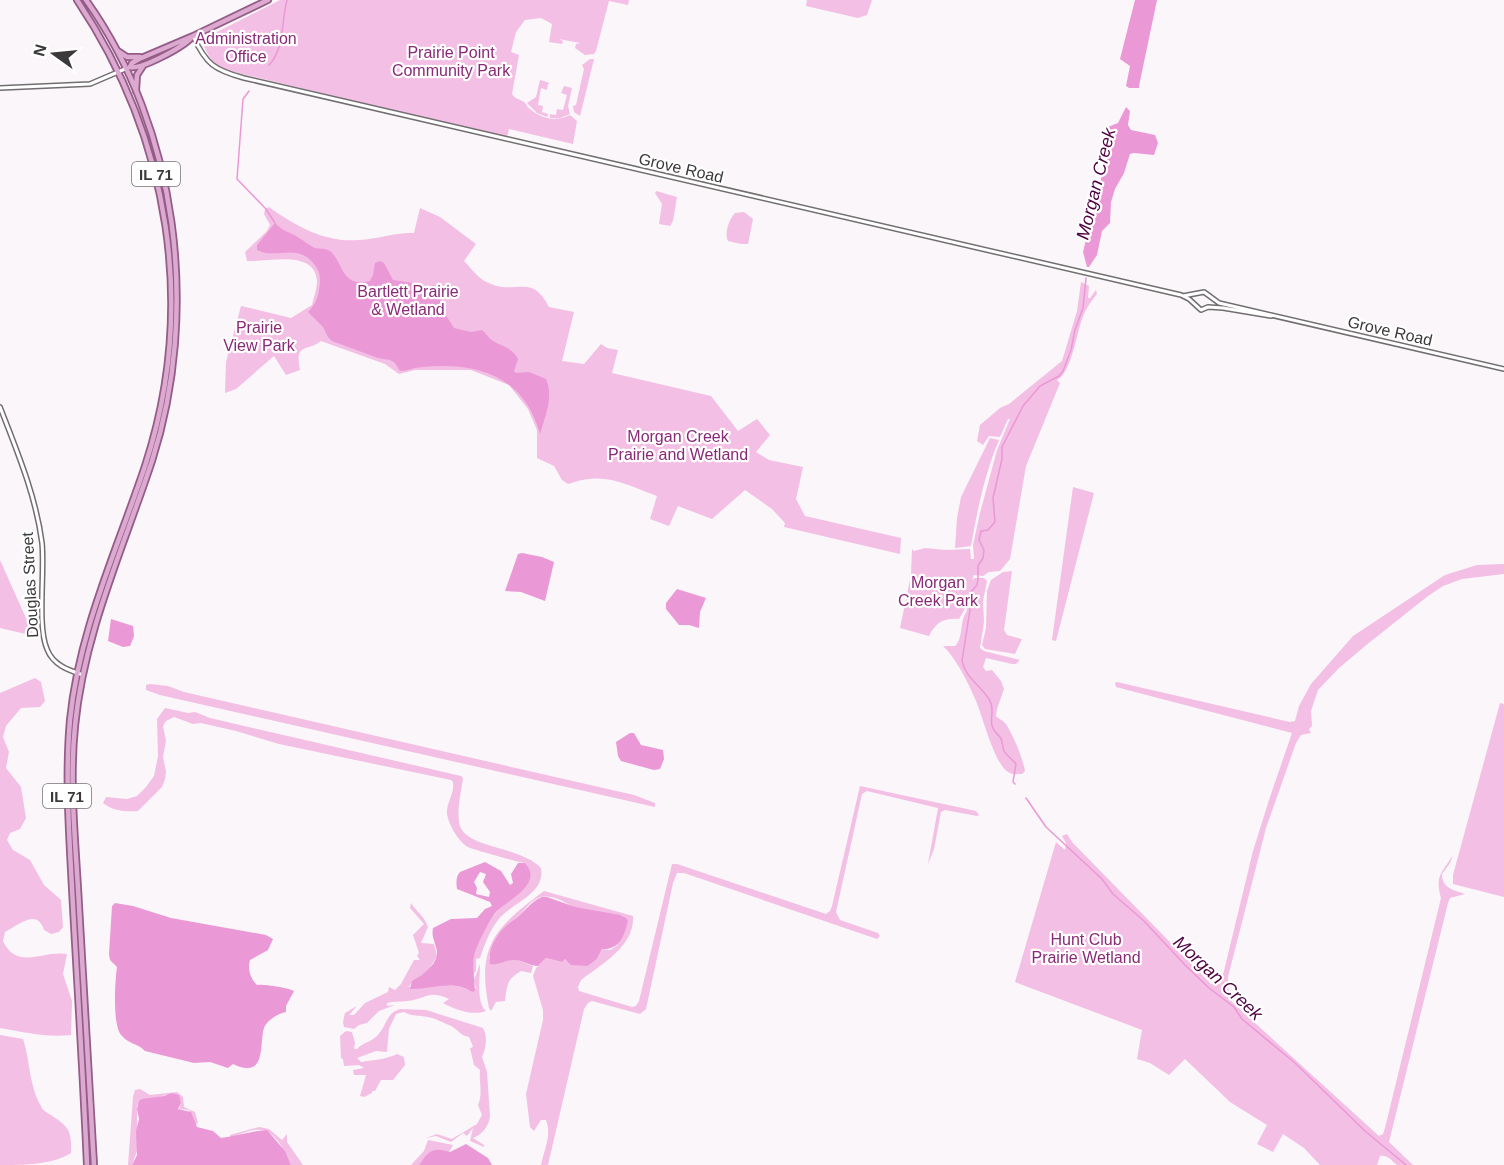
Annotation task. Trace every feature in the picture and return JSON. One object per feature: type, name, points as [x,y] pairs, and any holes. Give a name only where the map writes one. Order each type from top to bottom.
[{"type":"main road","name":"IL 71","points":[[77,0],[118,72],[148,144],[163,206],[171,277],[170,334],[165,380],[153,440],[96,602],[80,674],[68,751],[67,797],[87,1165]]},
{"type":"main road","name":"IL 71","points":[[86,0],[127,68],[147,121],[171,218],[177,287],[174,354],[168,399],[158,441],[100,608],[80,674],[75,726],[73,805],[94,1165]]},
{"type":"main road","points":[[127,68],[135,68],[147,59],[185,44],[193,36],[268,0]]},
{"type":"main road","points":[[116,49],[127,57],[147,59]]},
{"type":"main road","points":[[136,94],[136,75],[147,59]]},
{"type":"street","name":"Grove Road","points":[[193,36],[204,57],[215,68],[226,74],[1181,296],[1193,303]]},
{"type":"street","points":[[0,88],[90,84],[127,68]]},
{"type":"street","points":[[1204,292],[1210,298],[1208,307],[1201,310],[1193,303],[1196,294],[1204,292]]},
{"type":"street","name":"Grove Road","points":[[1181,296],[1196,294]]},
{"type":"street","name":"Grove Road","points":[[1210,298],[1219,303],[1271,316],[1504,369]]},
{"type":"street","name":"Grove Road","points":[[1208,307],[1271,316]]},
{"type":"street","name":"Douglas Street","points":[[0,406],[37,513],[43,562],[44,641],[53,661],[80,674]]},
{"type":"green space","name":"Prairie Point Community Park","points":[[280,0],[629,0],[628,5],[609,1],[594,54],[585,55],[575,48],[576,44],[580,43],[559,39],[563,41],[562,44],[549,42],[552,24],[541,18],[525,20],[516,32],[511,52],[519,55],[512,94],[544,117],[554,119],[570,115],[577,121],[573,144],[509,129],[507,138],[230,71],[213,61],[203,44],[205,38]]},
{"type":"green space","points":[[807,0],[872,0],[867,15],[858,18],[806,6]]},
{"type":"green space","points":[[594,59],[580,116],[574,112],[573,106],[576,105],[584,69],[582,65]]},
{"type":"green space","points":[[540,80],[550,83],[547,90],[541,88],[538,105],[543,106],[542,112],[548,114],[547,117],[537,113],[527,103],[536,97]]},
{"type":"green space","points":[[564,86],[572,88],[568,106],[570,114],[560,118],[550,118],[550,114],[556,115],[557,109],[563,110],[567,95],[561,93]]},
{"type":"green space","points":[[656,191],[677,197],[670,226],[659,224],[662,204]]},
{"type":"green space","points":[[269,207],[289,221],[311,232],[347,240],[414,233],[420,208],[440,217],[476,244],[464,261],[482,279],[499,286],[529,287],[542,296],[549,307],[574,312],[562,361],[584,364],[601,344],[618,350],[612,373],[711,396],[738,431],[757,419],[770,435],[756,452],[769,460],[803,467],[796,499],[805,516],[901,538],[900,554],[784,527],[785,523],[772,509],[745,490],[712,519],[678,506],[669,526],[650,519],[657,496],[613,480],[581,480],[568,484],[562,480],[554,466],[537,458],[537,430],[528,409],[509,385],[471,370],[415,370],[399,374],[385,364],[321,341],[301,351],[300,370],[286,375],[274,356],[236,389],[225,393],[226,362],[241,306],[291,318],[312,305],[315,293],[317,281],[314,271],[300,261],[278,259],[247,261],[245,252],[267,231],[270,225],[264,214],[265,209]]},
{"type":"green space","points":[[744,212],[753,219],[748,244],[728,241],[727,231],[731,219],[735,213]]},
{"type":"green space","name":"Morgan Creek Park","points":[[1081,282],[1089,286],[1088,298],[1096,290],[1097,294],[1081,321],[1067,369],[1057,380],[1060,383],[1026,466],[1010,559],[1000,571],[989,572],[983,576],[974,575],[972,580],[984,578],[987,581],[983,601],[984,622],[980,648],[1020,660],[1012,664],[986,658],[983,667],[986,671],[992,670],[1004,689],[996,716],[1011,732],[1025,771],[1022,774],[1013,774],[1003,767],[998,759],[970,687],[943,646],[955,646],[958,643],[967,611],[966,607],[959,619],[941,622],[929,636],[900,628],[911,575],[912,549],[914,551],[925,548],[970,549],[971,559],[974,559],[973,545],[980,513],[997,450],[1010,419],[1000,437],[989,436],[983,445],[977,441],[980,425],[1062,361],[1077,311]]},
{"type":"green space","points":[[990,438],[999,440],[982,492],[971,546],[955,548],[961,497]]},
{"type":"green space","points":[[1073,487],[1094,493],[1056,641],[1052,640]]},
{"type":"green space","points":[[0,560],[34,636],[0,628]]},
{"type":"green space","name":"Hunt Club Prairie Wetland","points":[[1504,564],[1504,574],[1462,579],[1443,586],[1428,596],[1338,669],[1318,690],[1311,711],[1312,726],[1309,729],[1311,733],[1301,735],[1296,743],[1266,828],[1228,977],[1229,995],[1232,1002],[1379,1136],[1383,1134],[1441,898],[1439,880],[1442,871],[1453,855],[1442,874],[1442,879],[1449,888],[1465,894],[1450,898],[1448,903],[1389,1142],[1413,1165],[1397,1165],[1389,1158],[1380,1156],[1377,1165],[1320,1165],[1304,1148],[1283,1134],[1273,1152],[1257,1144],[1267,1125],[1230,1102],[1185,1059],[1169,1075],[1150,1063],[1137,1059],[1142,1030],[1015,982],[1056,842],[1065,850],[1066,843],[1062,836],[1067,834],[1072,842],[1211,984],[1220,984],[1253,851],[1292,733],[1116,687],[1115,683],[1290,722],[1295,721],[1299,706],[1311,684],[1353,636],[1445,575],[1477,565]]},
{"type":"green space","points":[[1012,571],[1004,630],[1007,635],[1022,639],[1015,654],[985,649],[982,645],[986,628],[987,591],[991,580],[1003,572]]},
{"type":"green space","points":[[35,678],[41,682],[45,701],[40,707],[21,708],[6,726],[3,737],[9,752],[6,768],[21,787],[26,818],[20,829],[10,833],[7,840],[13,850],[30,860],[44,885],[61,900],[63,927],[59,932],[51,934],[44,930],[37,920],[27,920],[5,932],[3,941],[9,950],[23,957],[67,954],[63,974],[72,1001],[71,1035],[62,1036],[0,1028],[0,693]]},
{"type":"green space","points":[[146,685],[168,686],[184,692],[634,795],[655,803],[655,807],[160,695],[146,690]]},
{"type":"green space","points":[[1500,703],[1504,704],[1504,897],[1453,884],[1453,875]]},
{"type":"green space","points":[[165,708],[188,713],[195,712],[210,718],[461,776],[463,778],[458,815],[460,826],[465,834],[484,844],[521,855],[532,861],[541,868],[538,885],[498,920],[480,958],[476,959],[476,971],[473,975],[475,951],[490,920],[501,907],[524,889],[525,863],[469,848],[460,840],[447,814],[453,786],[451,780],[279,744],[236,731],[201,723],[193,724],[174,717],[166,721],[163,726],[166,741],[163,757],[166,772],[162,787],[138,811],[119,810],[107,806],[103,803],[106,797],[127,799],[137,796],[154,776],[158,756],[157,719]]},
{"type":"green space","points":[[860,786],[976,811],[979,815],[945,810],[941,812],[934,849],[928,864],[938,808],[867,791],[862,794],[836,912],[840,920],[878,933],[880,936],[877,939],[684,873],[677,873],[646,1009],[640,1014],[592,1001],[588,1003],[584,1009],[548,1165],[541,1165],[548,1137],[548,1126],[546,1120],[541,1120],[534,1131],[530,1127],[526,1094],[543,1020],[543,1010],[533,976],[536,968],[546,958],[562,962],[564,959],[588,966],[597,959],[602,949],[610,950],[618,945],[571,906],[550,897],[537,898],[499,936],[489,959],[517,960],[533,966],[531,973],[521,971],[512,977],[507,987],[505,1001],[496,1002],[491,1011],[485,968],[488,953],[502,927],[544,891],[633,916],[629,936],[623,945],[607,961],[581,980],[578,987],[579,991],[632,1007],[636,1006],[672,864],[826,914],[832,906]]},
{"type":"green space","points":[[411,903],[428,927],[421,943],[434,944],[437,956],[428,971],[412,982],[409,987],[449,985],[472,992],[476,988],[474,980],[480,964],[480,996],[486,1011],[470,1013],[459,1010],[443,1003],[449,999],[432,995],[387,1003],[387,1006],[395,1005],[379,1011],[367,1023],[354,1029],[344,1027],[345,1013],[357,1006],[349,1015],[354,1015],[365,1003],[388,992],[389,987],[395,990],[401,984],[414,960],[420,960],[417,956],[419,953],[413,935],[424,924],[410,908]]},
{"type":"green space","points":[[401,1009],[426,1010],[483,1028],[486,1043],[482,1057],[487,1072],[490,1116],[485,1130],[473,1138],[484,1147],[470,1141],[473,1128],[467,1136],[463,1133],[451,1142],[436,1136],[426,1138],[437,1134],[452,1139],[477,1124],[482,1115],[478,1105],[481,1093],[480,1070],[474,1065],[470,1048],[473,1047],[469,1037],[435,1019],[404,1012],[396,1014],[389,1029],[387,1052],[376,1051],[357,1058],[361,1062],[397,1054],[404,1057],[405,1065],[393,1080],[381,1080],[375,1091],[364,1097],[360,1096],[366,1075],[354,1075],[353,1070],[364,1068],[359,1065],[344,1066],[341,1058],[340,1036],[346,1031],[352,1032],[354,1049],[357,1049],[377,1036],[389,1016]]},
{"type":"green space","points":[[0,1035],[23,1039],[37,1098],[44,1110],[68,1130],[71,1139],[71,1153],[47,1162],[0,1165]]},
{"type":"green space","points":[[140,1089],[150,1095],[177,1092],[183,1097],[184,1107],[195,1112],[198,1123],[195,1125],[189,1110],[179,1109],[181,1103],[171,1093],[141,1102],[137,1105],[137,1151],[132,1165],[128,1165],[133,1097],[135,1090]]},
{"type":"green space","points":[[259,1127],[269,1129],[282,1140],[287,1134],[287,1142],[303,1165],[291,1165],[278,1141],[268,1132],[254,1130],[230,1137],[230,1135]]},
{"type":"green space","points":[[428,1140],[453,1145],[449,1152],[435,1150],[428,1154],[419,1165],[411,1165],[424,1151]]},
{"type":"shaded area","points":[[1135,0],[1157,0],[1139,88],[1129,88],[1126,86],[1130,66],[1120,59]]},
{"type":"shaded area","points":[[1126,107],[1130,111],[1128,125],[1131,130],[1155,135],[1158,143],[1154,155],[1130,154],[1111,202],[1110,223],[1102,231],[1097,255],[1087,267],[1083,252],[1106,159],[1108,127],[1118,123]]},
{"type":"shaded area","points":[[275,223],[313,247],[328,250],[352,281],[370,281],[375,263],[380,261],[384,263],[393,280],[414,283],[424,288],[434,285],[438,287],[441,293],[440,306],[454,328],[471,332],[482,330],[491,340],[516,355],[518,359],[514,371],[516,373],[529,372],[546,379],[549,400],[540,434],[533,414],[523,398],[496,377],[462,367],[420,367],[400,371],[390,360],[378,358],[332,341],[323,327],[308,312],[315,302],[320,286],[319,275],[314,264],[300,254],[264,253],[257,250],[257,245]]},
{"type":"shaded area","points":[[522,553],[554,562],[545,601],[521,592],[505,591],[518,554]]},
{"type":"shaded area","points":[[677,589],[706,598],[700,612],[699,628],[679,625],[666,609],[666,603]]},
{"type":"shaded area","points":[[111,619],[133,626],[134,636],[130,646],[123,647],[108,641]]},
{"type":"shaded area","points":[[634,733],[641,745],[663,750],[664,759],[660,769],[654,770],[621,761],[616,742]]},
{"type":"shaded area","points":[[485,862],[501,871],[510,885],[513,883],[511,874],[518,863],[525,863],[530,871],[530,878],[522,891],[496,912],[478,944],[473,969],[475,991],[456,986],[410,989],[412,981],[429,969],[437,956],[433,928],[451,919],[477,918],[485,909],[492,906],[490,902],[457,889],[460,872]],"holes":[[[480,872],[486,874],[483,882],[490,892],[489,897],[476,894],[477,888],[474,882]]]},
{"type":"shaded area","points":[[542,897],[575,907],[620,915],[628,921],[625,932],[617,945],[602,949],[597,959],[588,966],[571,965],[565,959],[562,962],[546,958],[538,966],[514,960],[490,964],[493,944],[500,932]]},
{"type":"shaded area","points":[[115,903],[171,918],[266,935],[273,939],[268,950],[250,960],[251,977],[257,985],[276,986],[294,991],[286,1006],[286,1012],[274,1017],[264,1028],[257,1064],[247,1068],[233,1064],[228,1068],[210,1062],[194,1063],[145,1051],[122,1036],[115,1014],[117,967],[110,960],[109,954],[112,906]]},
{"type":"shaded area","points":[[171,1093],[179,1095],[181,1103],[178,1109],[191,1112],[197,1127],[213,1131],[221,1138],[267,1130],[285,1151],[291,1165],[132,1165],[137,1155],[136,1131],[139,1101]]},
{"type":"shaded area","points":[[466,1144],[488,1158],[492,1165],[419,1165],[432,1151],[450,1152]]},
{"type":"waterway","points":[[269,65],[278,51],[287,0]]},
{"type":"waterway","points":[[249,91],[243,99],[237,179],[266,209],[275,223]]},
{"type":"waterway","name":"Morgan Creek","points":[[1015,784],[1013,782],[1016,764],[1005,753],[1001,739],[993,728],[991,703],[966,672],[962,661],[971,592],[977,585],[978,566],[983,558],[984,550],[979,540],[981,531],[988,530],[995,522],[993,498],[1002,459],[1002,447],[1023,406],[1040,386],[1059,376],[1063,371],[1083,308],[1086,278]]},
{"type":"waterway","name":"Morgan Creek","points":[[1026,798],[1046,827],[1102,879],[1113,894],[1144,921],[1185,965],[1209,988],[1234,1007],[1242,1019],[1295,1063],[1365,1131],[1406,1165]]},
{"type":"park label","name":"Administration Office","points":[[246,47]]},
{"type":"park label","name":"Bartlett Prairie & Wetland","points":[[408,300]]},
{"type":"park label","name":"Prairie View Park","points":[[259,336]]},
{"type":"park label","name":"Morgan Creek Prairie and Wetland","points":[[678,445]]}]
